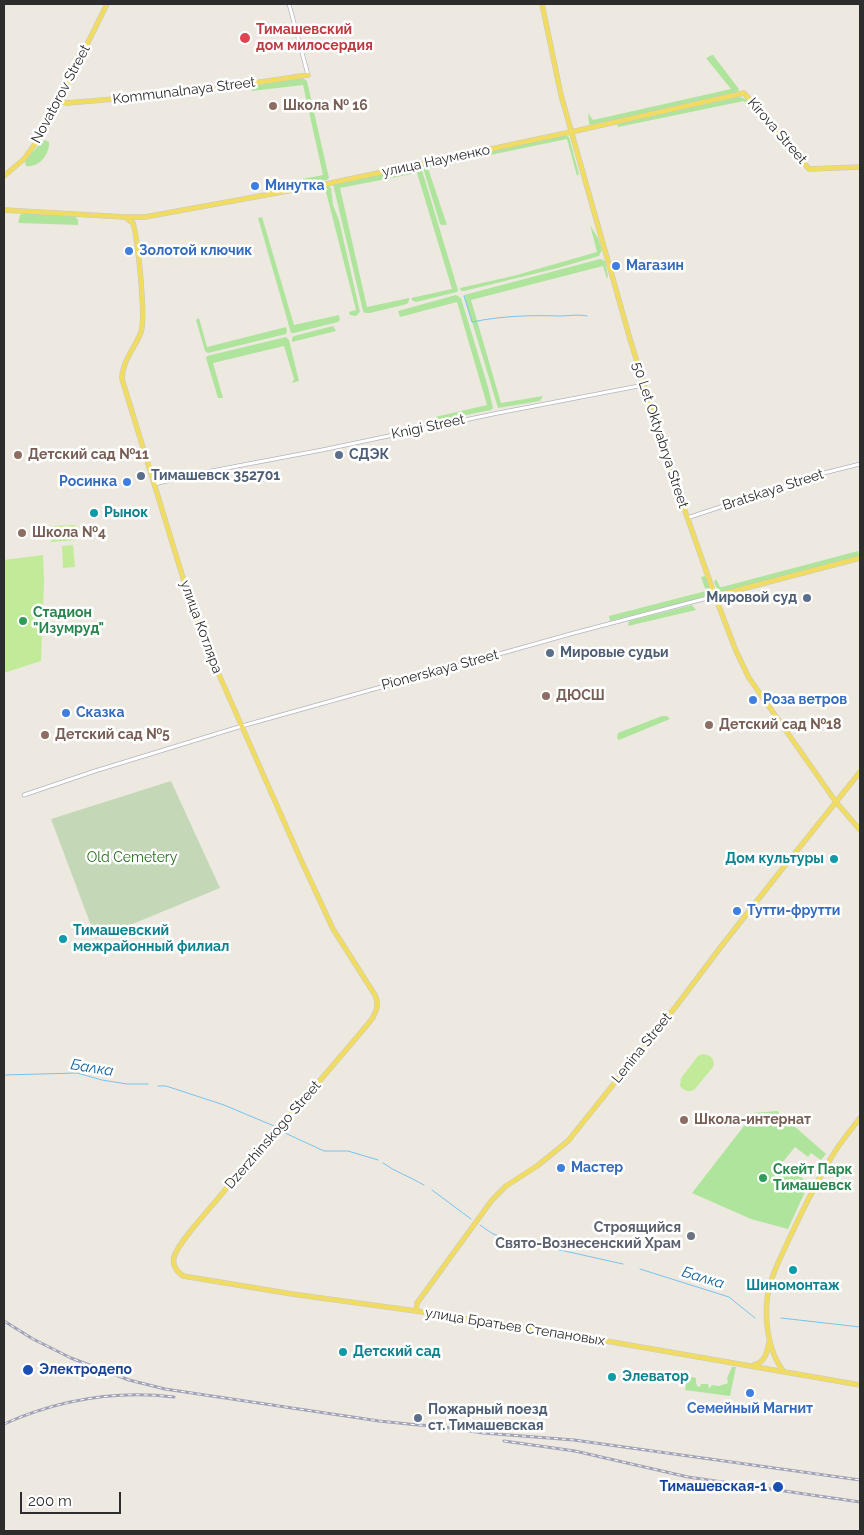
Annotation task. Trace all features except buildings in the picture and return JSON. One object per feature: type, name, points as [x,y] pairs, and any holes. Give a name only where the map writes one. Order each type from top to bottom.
[{"type":"main road","name":"Novatorov Street","points":[[4,176],[24,159],[36,144],[50,120],[107,4]]},
{"type":"main road","name":"50 Let Oktyabrya Street","points":[[542,4],[571,132],[644,385],[687,518],[736,651],[749,678],[836,802],[860,830]]},
{"type":"main road","name":"Kommunalnaya Street","points":[[59,101],[187,93],[308,75]]},
{"type":"main road","name":"улица Науменко","points":[[4,210],[144,217],[331,183],[744,93]]},
{"type":"main road","name":"Kirova Street","points":[[744,93],[809,168],[860,167]]},
{"type":"main road","name":"улица Котляра","points":[[125,217],[133,223],[143,320],[141,331],[122,369],[122,379],[195,616],[208,652],[333,929],[375,995],[378,1007]]},
{"type":"main road","name":"Pionerskaya Street","points":[[715,596],[860,558]]},
{"type":"main road","name":"Lenina Street","points":[[416,1311],[416,1303],[492,1200],[506,1186],[537,1166],[568,1141],[860,772]]},
{"type":"main road","name":"Dzerzhinskogo Street","points":[[174,1266],[174,1255],[183,1241],[338,1060],[372,1019],[378,1007]]},
{"type":"main road","points":[[784,1372],[776,1362],[771,1348],[766,1310],[772,1278],[831,1157],[860,1118]]},
{"type":"main road","name":"улица Братьев Степановых","points":[[174,1266],[177,1272],[183,1276],[292,1294],[416,1311],[860,1385]]},
{"type":"main road","points":[[752,1366],[765,1358],[770,1338]]},
{"type":"street","points":[[289,4],[308,75]]},
{"type":"street","name":"Knigi Street","points":[[154,484],[644,385]]},
{"type":"street","name":"Bratskaya Street","points":[[687,518],[820,474],[860,464]]},
{"type":"street","name":"Pionerskaya Street","points":[[24,795],[242,726],[574,633],[715,596]]},
{"type":"green space","points":[[712,55],[739,89],[737,93],[589,124],[588,113],[593,120],[731,89],[706,58]]},
{"type":"green space","points":[[303,78],[307,81],[329,178],[298,186],[297,180],[323,175],[303,85],[252,91],[251,86]]},
{"type":"green space","points":[[738,97],[745,99],[754,108],[752,110],[744,101],[618,127],[617,123]]},
{"type":"green space","points":[[566,135],[569,137],[579,174],[577,176],[567,139],[428,168],[447,225],[440,224],[424,171],[426,165]]},
{"type":"green space","points":[[45,140],[49,142],[46,155],[35,165],[26,166],[25,161]]},
{"type":"green space","points":[[421,167],[458,290],[457,292],[416,302],[411,298],[452,289],[417,173],[340,188],[367,307],[409,298],[407,304],[365,313],[333,184]]},
{"type":"green space","points":[[328,185],[331,188],[333,205],[339,220],[360,312],[356,316],[350,315],[349,312],[356,310],[326,192],[325,187]]},
{"type":"green space","points":[[24,213],[75,216],[78,220],[78,225],[18,223],[20,215]]},
{"type":"green space","points":[[262,217],[294,325],[339,315],[340,320],[338,322],[291,333],[258,218]]},
{"type":"green space","points":[[590,225],[598,238],[602,250],[599,256],[558,268],[461,291],[460,288],[513,276],[597,252]]},
{"type":"green space","points":[[600,259],[605,261],[607,279],[603,266],[471,300],[501,403],[543,396],[540,401],[498,408],[464,295]]},
{"type":"green space","points":[[456,295],[461,298],[493,408],[437,421],[435,417],[487,405],[457,302],[400,317],[398,311]]},
{"type":"green space","points":[[199,318],[207,347],[286,327],[287,331],[286,334],[208,353],[205,351],[196,320]]},
{"type":"green space","points":[[333,326],[336,331],[292,342],[294,336]]},
{"type":"green space","points":[[286,337],[289,340],[299,381],[292,383],[294,379],[284,346],[213,363],[223,398],[218,398],[207,356]]},
{"type":"green space","points":[[76,525],[77,540],[51,542],[50,526]]},
{"type":"green space","points":[[73,545],[75,567],[63,568],[62,546]]},
{"type":"green space","points":[[858,551],[859,555],[856,557],[719,593],[714,582],[716,579],[720,587],[722,587]]},
{"type":"green space","name":"Стадион \"Изумруд\"","points":[[43,555],[41,661],[4,673],[4,560]]},
{"type":"green space","points":[[705,576],[712,592],[708,596],[610,621],[609,616],[706,591],[701,577]]},
{"type":"green space","points":[[692,605],[696,610],[628,626],[629,621]]},
{"type":"green space","points":[[662,716],[667,716],[670,719],[619,740],[617,738],[618,733]]},
{"type":"green space","name":"Old Cemetery","points":[[171,781],[220,888],[96,939],[51,819]]},
{"type":"green space","points":[[702,1054],[712,1058],[714,1062],[713,1067],[695,1089],[691,1091],[685,1090],[680,1086],[681,1078],[698,1056]]},
{"type":"green space","points":[[777,1111],[826,1154],[821,1160],[811,1153],[808,1157],[795,1147],[782,1163],[809,1183],[788,1229],[751,1219],[692,1193],[754,1113]]},
{"type":"green space","points":[[732,1367],[736,1367],[730,1396],[685,1390],[687,1376],[696,1378],[697,1386],[700,1387],[701,1384],[708,1384],[709,1389],[712,1385],[719,1386],[728,1383],[727,1378]]},
{"type":"waterway","points":[[464,296],[472,322],[516,316],[587,316]]},
{"type":"waterway","name":"Балка","points":[[4,1075],[77,1073],[127,1084],[148,1084]]},
{"type":"waterway","name":"Балка","points":[[158,1086],[166,1086],[224,1105],[274,1126]]},
{"type":"waterway","name":"Балка","points":[[285,1133],[324,1151],[348,1151],[378,1160]]},
{"type":"waterway","name":"Балка","points":[[383,1163],[424,1185]]},
{"type":"waterway","name":"Балка","points":[[432,1190],[471,1219]]},
{"type":"waterway","name":"Балка","points":[[480,1225],[493,1234],[506,1238],[623,1264]]},
{"type":"waterway","name":"Балка","points":[[640,1269],[729,1297],[755,1318]]},
{"type":"waterway","name":"Балка","points":[[781,1318],[860,1327]]},
{"type":"railway","points":[[4,1321],[33,1339],[71,1358],[129,1380],[165,1389],[379,1421],[437,1426],[483,1433],[574,1440],[860,1480]]},
{"type":"railway","points":[[4,1424],[45,1409],[87,1399],[130,1395],[174,1397]]},
{"type":"railway","points":[[504,1441],[575,1451],[688,1477],[860,1502]]},
{"type":"place","name":"Тимашевский дом милосердия","points":[[245,38]]},
{"type":"place","name":"Школа № 16","points":[[273,106]]},
{"type":"place","name":"Минутка","points":[[255,186]]},
{"type":"place","name":"Золотой ключик","points":[[129,251]]},
{"type":"place","name":"Магазин","points":[[616,266]]},
{"type":"place","name":"Детский сад №11","points":[[18,455]]},
{"type":"place","name":"СДЭК","points":[[339,455]]},
{"type":"place","name":"Тимашевск 352701","points":[[141,476]]},
{"type":"place","name":"Росинка","points":[[127,482]]},
{"type":"place","name":"Рынок","points":[[94,513]]},
{"type":"place","name":"Школа №4","points":[[22,533]]},
{"type":"place","name":"Мировой суд","points":[[807,598]]},
{"type":"place","name":"Стадион \"Изумруд\"","points":[[23,621]]},
{"type":"place","name":"Мировые судьи","points":[[550,653]]},
{"type":"place","name":"ДЮСШ","points":[[546,696]]},
{"type":"place","name":"Роза ветров","points":[[753,700]]},
{"type":"place","name":"Сказка","points":[[66,713]]},
{"type":"place","name":"Детский сад №18","points":[[709,725]]},
{"type":"place","name":"Детский сад №5","points":[[45,735]]},
{"type":"place","name":"Дом культуры","points":[[834,859]]},
{"type":"place","name":"Тутти-фрутти","points":[[737,911]]},
{"type":"place","name":"Тимашевский межрайонный филиал","points":[[63,939]]},
{"type":"place","name":"Школа-интернат","points":[[684,1120]]},
{"type":"place","name":"Мастер","points":[[561,1168]]},
{"type":"place","name":"Скейт Парк Тимашевск","points":[[763,1178]]},
{"type":"place","name":"Строящийся Свято-Вознесенский Храм","points":[[691,1236]]},
{"type":"place","name":"Шиномонтаж","points":[[793,1270]]},
{"type":"place","name":"Детский сад","points":[[343,1352]]},
{"type":"place","name":"Электродепо","points":[[28,1370]]},
{"type":"place","name":"Элеватор","points":[[612,1377]]},
{"type":"place","name":"Семейный Магнит","points":[[750,1393]]},
{"type":"place","name":"Пожарный поезд ст. Тимашевская","points":[[418,1418]]},
{"type":"place","name":"Тимашевская-1","points":[[778,1487]]}]
